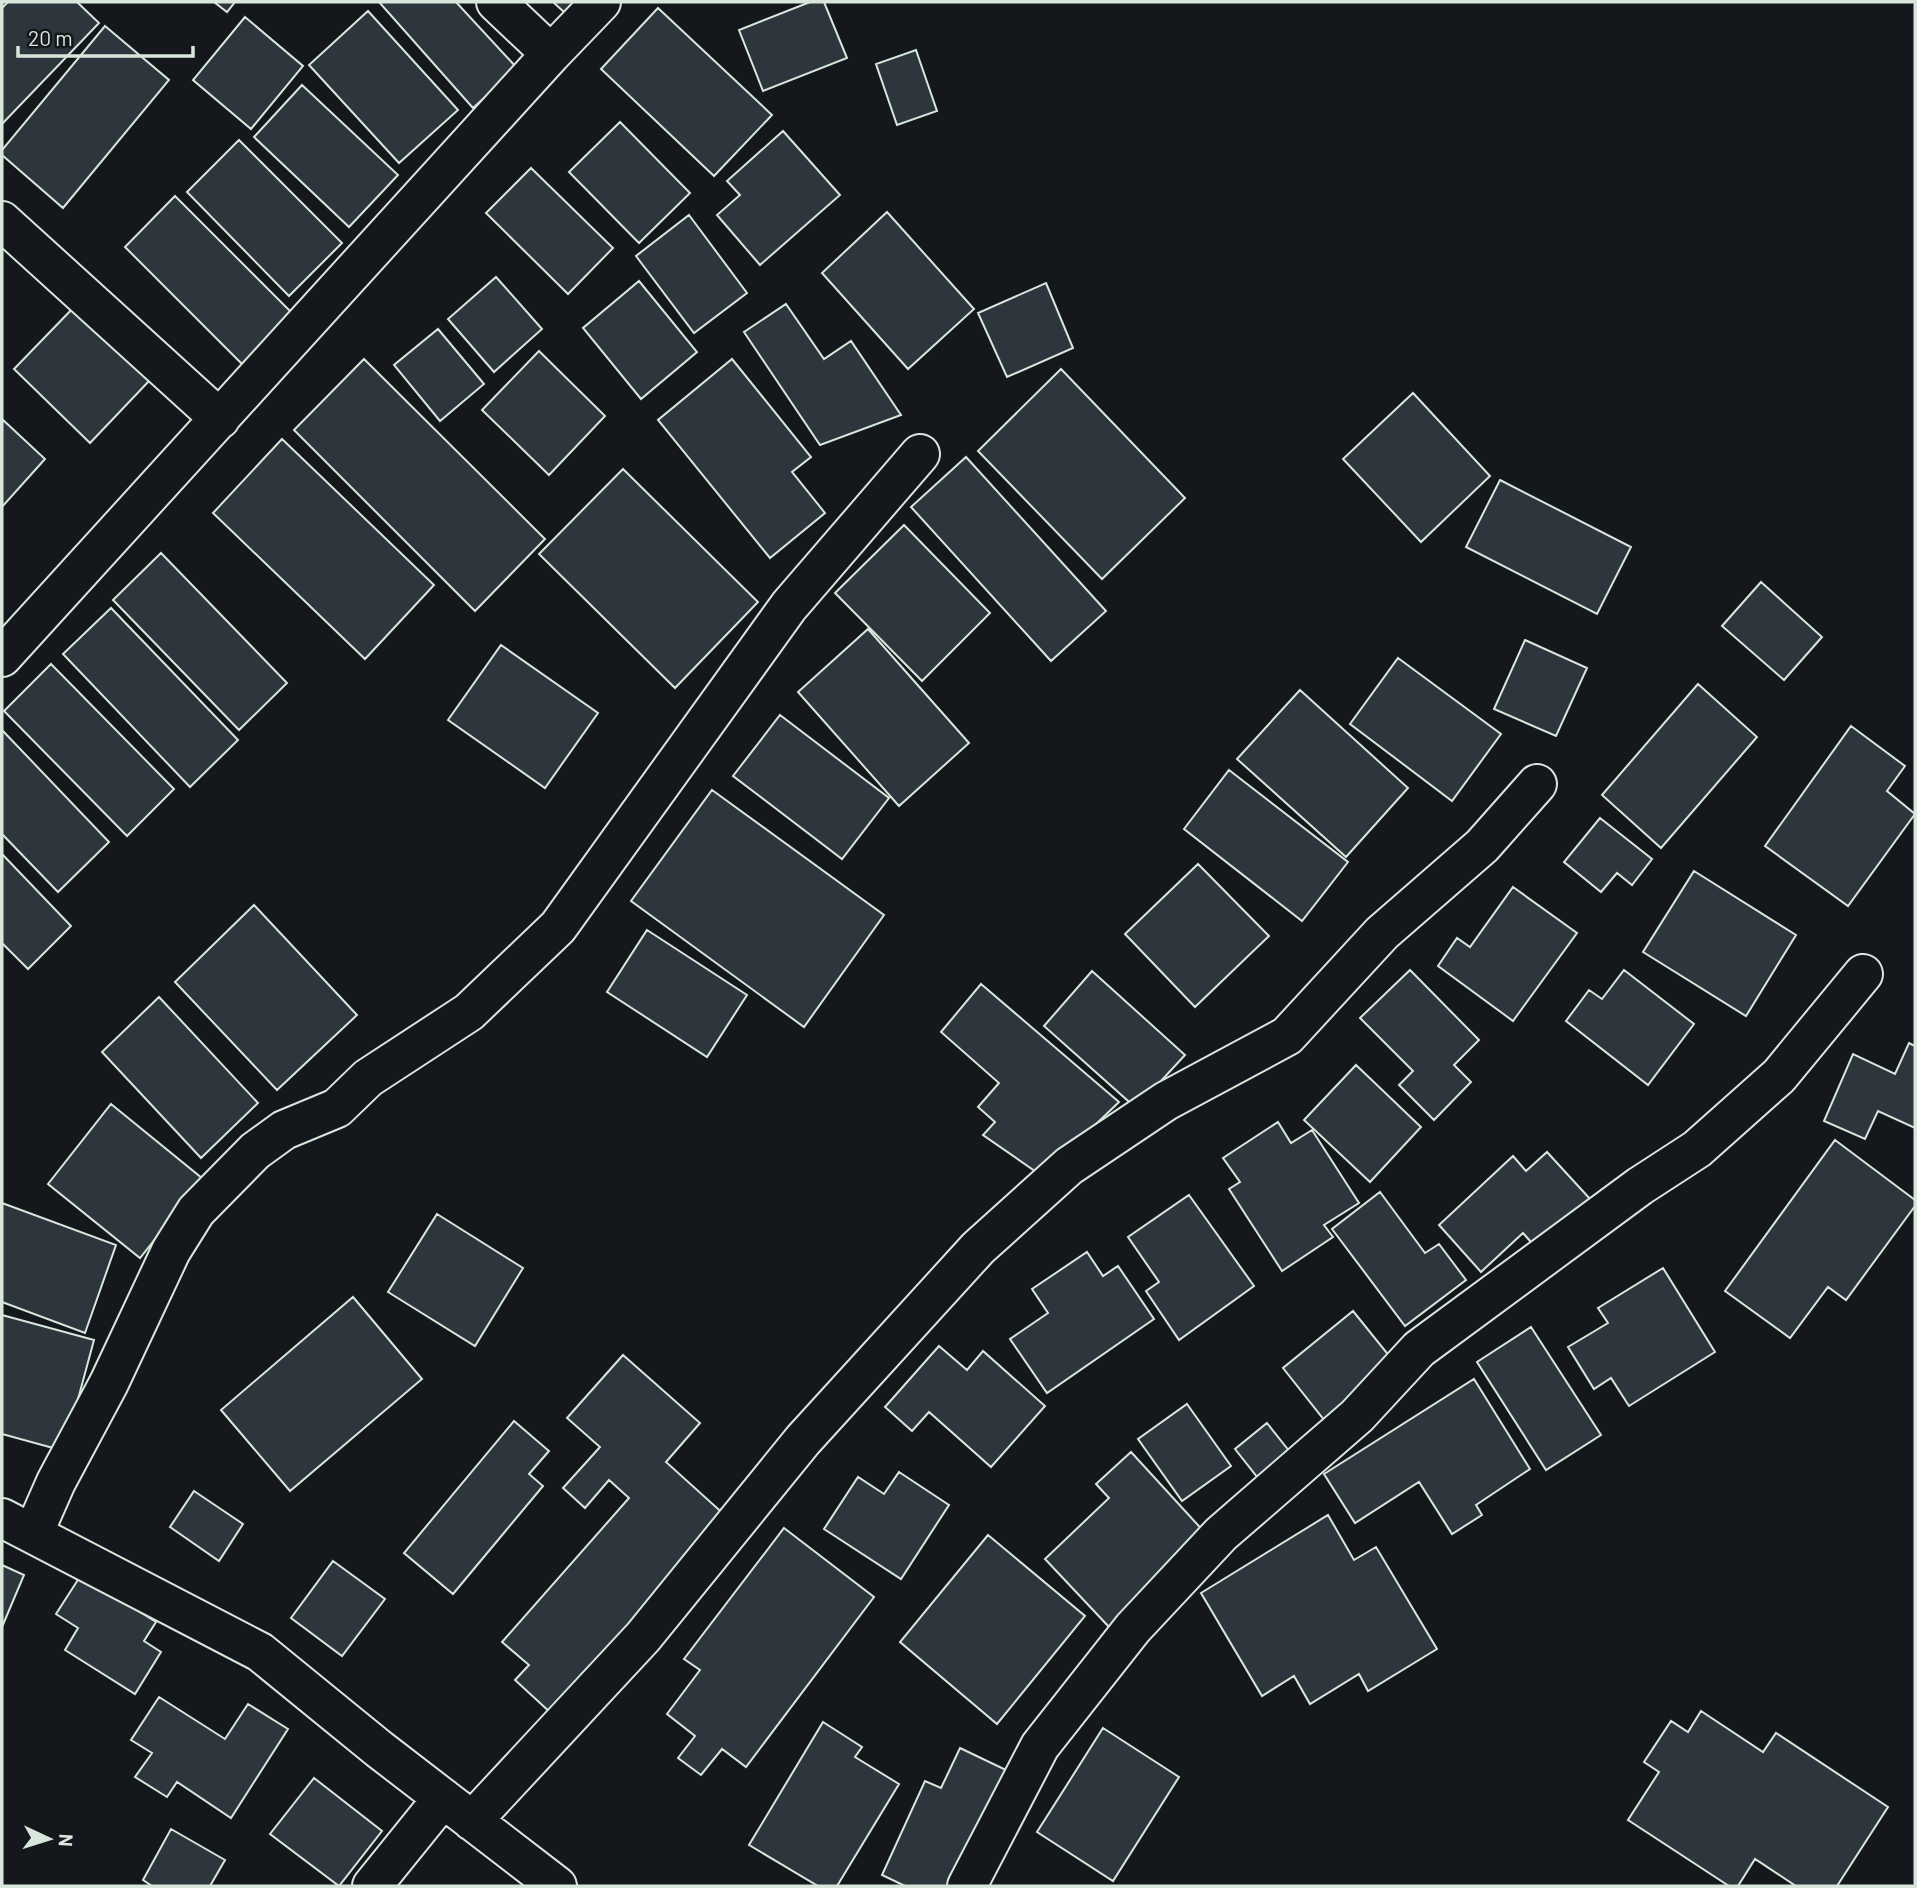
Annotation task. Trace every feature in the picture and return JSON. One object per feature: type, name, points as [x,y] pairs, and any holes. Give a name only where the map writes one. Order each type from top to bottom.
[{"type":"street","points":[[496,2],[551,54]]},
{"type":"street","points":[[2,657],[601,2]]},
{"type":"street","points":[[2,221],[220,419]]},
{"type":"street","points":[[557,1886],[260,1651],[18,1525],[196,1211],[255,1151],[284,1130],[337,1108],[368,1078],[469,1012],[558,927],[789,606],[920,454]]},
{"type":"street","points":[[372,1886],[643,1637],[803,1440],[978,1248],[1069,1166],[1166,1101],[1287,1036],[1382,933],[1482,846],[1537,784]]},
{"type":"street","points":[[967,1886],[1040,1746],[1133,1628],[1221,1534],[1357,1416],[1419,1349],[1640,1186],[1697,1149],[1779,1076],[1863,974]]},
{"type":"building","points":[[8,2],[77,2],[99,23],[2,124],[2,8]]},
{"type":"building","points":[[214,2],[235,2],[227,12]]},
{"type":"building","points":[[379,2],[456,2],[517,68],[473,108]]},
{"type":"building","points":[[553,2],[577,2],[565,13]]},
{"type":"building","points":[[810,2],[824,2],[847,58],[763,91],[739,30]]},
{"type":"building","points":[[658,8],[772,115],[714,176],[601,69]]},
{"type":"building","points":[[368,11],[458,110],[399,163],[309,65]]},
{"type":"building","points":[[245,17],[303,66],[251,129],[193,80]]},
{"type":"building","points":[[105,26],[169,80],[63,208],[2,155],[2,150]]},
{"type":"building","points":[[916,50],[937,111],[897,125],[876,64]]},
{"type":"building","points":[[302,85],[398,175],[349,227],[254,137]]},
{"type":"building","points":[[620,122],[690,193],[639,243],[569,172]]},
{"type":"building","points":[[783,131],[840,195],[760,265],[717,215],[740,195],[727,181]]},
{"type":"building","points":[[239,140],[342,243],[289,296],[187,192]]},
{"type":"building","points":[[531,168],[613,248],[568,294],[486,213]]},
{"type":"building","points":[[175,196],[292,313],[242,364],[125,247]]},
{"type":"building","points":[[887,212],[974,309],[908,369],[822,273]]},
{"type":"building","points":[[689,215],[747,293],[694,333],[636,256]]},
{"type":"building","points":[[496,277],[542,329],[494,372],[448,319]]},
{"type":"building","points":[[639,281],[697,352],[641,399],[583,328]]},
{"type":"building","points":[[1046,283],[1073,348],[1007,377],[978,313]]},
{"type":"building","points":[[786,304],[824,359],[851,341],[901,415],[820,445],[744,332]]},
{"type":"building","points":[[76,305],[150,380],[90,443],[14,369]]},
{"type":"building","points":[[438,329],[484,384],[440,421],[394,365]]},
{"type":"building","points":[[539,351],[605,416],[549,475],[482,410]]},
{"type":"building","points":[[364,359],[545,539],[475,611],[294,430]]},
{"type":"building","points":[[732,359],[811,457],[792,472],[825,513],[770,558],[658,420]]},
{"type":"building","points":[[1061,369],[1185,498],[1102,579],[978,451]]},
{"type":"building","points":[[1413,393],[1490,476],[1421,542],[1343,459]]},
{"type":"building","points":[[2,419],[45,459],[2,507]]},
{"type":"building","points":[[282,439],[434,585],[365,659],[213,513]]},
{"type":"building","points":[[966,457],[1106,611],[1051,661],[911,507]]},
{"type":"building","points":[[623,469],[758,602],[675,688],[539,554]]},
{"type":"building","points":[[1500,480],[1631,547],[1597,614],[1466,547]]},
{"type":"building","points":[[904,525],[990,613],[922,681],[835,593]]},
{"type":"building","points":[[161,553],[287,683],[239,730],[113,600]]},
{"type":"building","points":[[1761,582],[1822,637],[1784,680],[1722,626]]},
{"type":"building","points":[[111,608],[238,740],[190,787],[63,654]]},
{"type":"building","points":[[868,629],[969,743],[899,806],[798,692]]},
{"type":"building","points":[[1525,640],[1587,668],[1556,736],[1494,709]]},
{"type":"building","points":[[501,645],[598,713],[545,788],[448,720]]},
{"type":"building","points":[[1398,658],[1501,734],[1452,801],[1350,724]]},
{"type":"building","points":[[51,664],[174,789],[127,836],[4,711]]},
{"type":"building","points":[[1698,684],[1757,737],[1661,848],[1602,795]]},
{"type":"building","points":[[1300,690],[1408,788],[1346,857],[1237,759]]},
{"type":"building","points":[[780,715],[889,798],[842,859],[733,776]]},
{"type":"building","points":[[1851,726],[1905,766],[1887,791],[1915,814],[1848,906],[1765,846]]},
{"type":"building","points":[[2,730],[109,842],[58,892],[2,834]]},
{"type":"building","points":[[1229,770],[1348,862],[1302,921],[1184,829]]},
{"type":"building","points":[[712,790],[884,915],[804,1027],[631,901]]},
{"type":"building","points":[[1600,818],[1652,859],[1632,885],[1617,873],[1601,892],[1564,862]]},
{"type":"building","points":[[2,854],[71,926],[28,969],[2,943]]},
{"type":"building","points":[[1198,864],[1269,936],[1195,1007],[1125,934]]},
{"type":"building","points":[[1694,871],[1796,935],[1746,1016],[1643,952]]},
{"type":"building","points":[[1513,887],[1577,933],[1513,1021],[1438,966],[1457,938],[1470,947]]},
{"type":"building","points":[[254,905],[357,1015],[277,1090],[175,982]]},
{"type":"building","points":[[647,930],[747,995],[707,1057],[607,992]]},
{"type":"building","points":[[1410,970],[1479,1040],[1454,1065],[1471,1082],[1434,1120],[1399,1085],[1413,1071],[1360,1018]]},
{"type":"building","points":[[1624,970],[1694,1024],[1648,1085],[1566,1021],[1589,990],[1602,999]]},
{"type":"building","points":[[1092,971],[1185,1055],[1136,1108],[1044,1026]]},
{"type":"building","points":[[981,984],[1119,1102],[1042,1176],[983,1135],[995,1122],[978,1107],[999,1083],[941,1032]]},
{"type":"building","points":[[159,997],[258,1103],[201,1158],[102,1052]]},
{"type":"building","points":[[1909,1043],[1915,1046],[1915,1128],[1878,1111],[1865,1139],[1824,1121],[1853,1054],[1895,1074]]},
{"type":"building","points":[[1356,1065],[1421,1127],[1370,1182],[1304,1120]]},
{"type":"building","points":[[111,1104],[203,1179],[140,1258],[48,1184]]},
{"type":"building","points":[[1278,1122],[1291,1143],[1312,1130],[1359,1203],[1324,1225],[1333,1237],[1282,1271],[1229,1189],[1240,1182],[1223,1158]]},
{"type":"building","points":[[1835,1140],[1915,1200],[1915,1206],[1846,1300],[1828,1287],[1790,1338],[1725,1291]]},
{"type":"building","points":[[1547,1152],[1591,1200],[1538,1250],[1523,1233],[1481,1272],[1439,1225],[1513,1156],[1526,1171]]},
{"type":"building","points":[[1380,1192],[1425,1253],[1439,1244],[1466,1280],[1405,1326],[1332,1229]]},
{"type":"building","points":[[1189,1195],[1254,1286],[1179,1340],[1146,1291],[1159,1282],[1128,1237]]},
{"type":"building","points":[[2,1203],[116,1245],[85,1333],[2,1302]]},
{"type":"building","points":[[437,1214],[523,1268],[475,1346],[388,1292]]},
{"type":"building","points":[[1087,1252],[1103,1276],[1118,1266],[1154,1319],[1047,1393],[1010,1339],[1048,1313],[1032,1289]]},
{"type":"building","points":[[1663,1268],[1715,1352],[1629,1406],[1611,1378],[1594,1389],[1568,1347],[1608,1323],[1598,1308]]},
{"type":"building","points":[[353,1297],[422,1379],[290,1491],[221,1410]]},
{"type":"building","points":[[1353,1311],[1395,1363],[1325,1421],[1283,1368]]},
{"type":"building","points":[[2,1315],[94,1340],[64,1451],[2,1434]]},
{"type":"building","points":[[1531,1327],[1601,1435],[1546,1470],[1477,1362]]},
{"type":"building","points":[[939,1346],[967,1370],[983,1351],[1045,1406],[991,1467],[929,1412],[912,1431],[885,1407]]},
{"type":"building","points":[[623,1355],[700,1423],[666,1462],[727,1517],[552,1714],[515,1680],[529,1665],[502,1642],[629,1498],[609,1480],[585,1508],[563,1488],[600,1447],[567,1418]]},
{"type":"building","points":[[1474,1379],[1530,1469],[1476,1505],[1482,1515],[1452,1534],[1419,1482],[1355,1523],[1324,1474]]},
{"type":"building","points":[[1187,1404],[1231,1466],[1182,1501],[1138,1439]]},
{"type":"building","points":[[514,1421],[549,1451],[529,1474],[543,1486],[453,1594],[404,1553]]},
{"type":"building","points":[[1267,1423],[1290,1452],[1258,1478],[1235,1449]]},
{"type":"building","points":[[1131,1452],[1208,1536],[1110,1628],[1045,1559],[1109,1498],[1096,1484]]},
{"type":"building","points":[[899,1472],[949,1505],[901,1579],[824,1529],[858,1477],[884,1494]]},
{"type":"building","points":[[194,1491],[243,1524],[219,1561],[170,1527]]},
{"type":"building","points":[[1328,1515],[1354,1560],[1376,1547],[1437,1649],[1368,1691],[1359,1674],[1310,1704],[1294,1676],[1262,1696],[1201,1593]]},
{"type":"building","points":[[784,1528],[874,1597],[746,1767],[722,1749],[701,1775],[678,1758],[695,1736],[667,1714],[700,1670],[684,1659]]},
{"type":"building","points":[[988,1535],[1085,1616],[997,1724],[900,1642]]},
{"type":"building","points":[[333,1561],[385,1599],[342,1656],[291,1618]]},
{"type":"building","points":[[2,1565],[24,1575],[2,1627]]},
{"type":"building","points":[[81,1575],[156,1622],[144,1641],[161,1652],[135,1694],[65,1650],[78,1628],[56,1614]]},
{"type":"building","points":[[159,1697],[225,1739],[248,1704],[288,1729],[231,1818],[177,1782],[167,1797],[135,1777],[152,1753],[131,1740]]},
{"type":"building","points":[[1701,1711],[1763,1752],[1776,1733],[1888,1807],[1837,1886],[1796,1886],[1755,1859],[1738,1886],[1729,1886],[1628,1820],[1659,1772],[1644,1762],[1671,1721],[1688,1732]]},
{"type":"building","points":[[823,1722],[862,1747],[855,1757],[899,1784],[837,1886],[818,1886],[749,1845]]},
{"type":"building","points":[[1103,1728],[1179,1777],[1113,1881],[1037,1832]]},
{"type":"building","points":[[960,1748],[1006,1770],[952,1886],[905,1886],[882,1875],[925,1781],[941,1788]]},
{"type":"building","points":[[314,1778],[382,1831],[339,1886],[270,1834]]},
{"type":"building","points":[[171,1829],[225,1860],[210,1886],[152,1886],[143,1880]]}]
